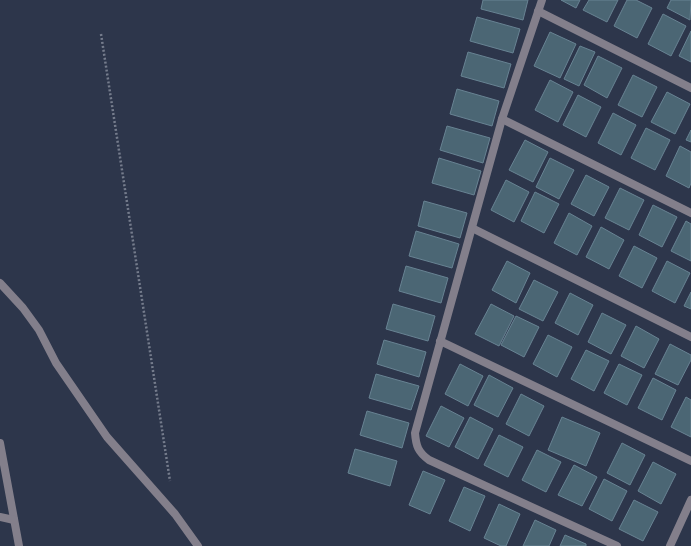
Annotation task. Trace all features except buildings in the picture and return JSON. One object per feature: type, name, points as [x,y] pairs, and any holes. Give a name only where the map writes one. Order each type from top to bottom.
[{"type":"street","points":[[542,0],[502,119],[415,433],[419,453],[428,460],[616,546]]},
{"type":"street","points":[[538,11],[691,88]]},
{"type":"street","points":[[502,119],[691,213]]},
{"type":"street","points":[[472,228],[691,337]]},
{"type":"street","points":[[0,283],[23,308],[39,330],[56,363],[107,437],[175,514],[198,546]]},
{"type":"street","points":[[440,341],[691,461]]},
{"type":"street","points":[[0,443],[19,546]]},
{"type":"street","points":[[670,546],[691,500]]},
{"type":"street","points":[[0,517],[14,520]]},
{"type":"path","points":[[101,34],[170,482]]}]
